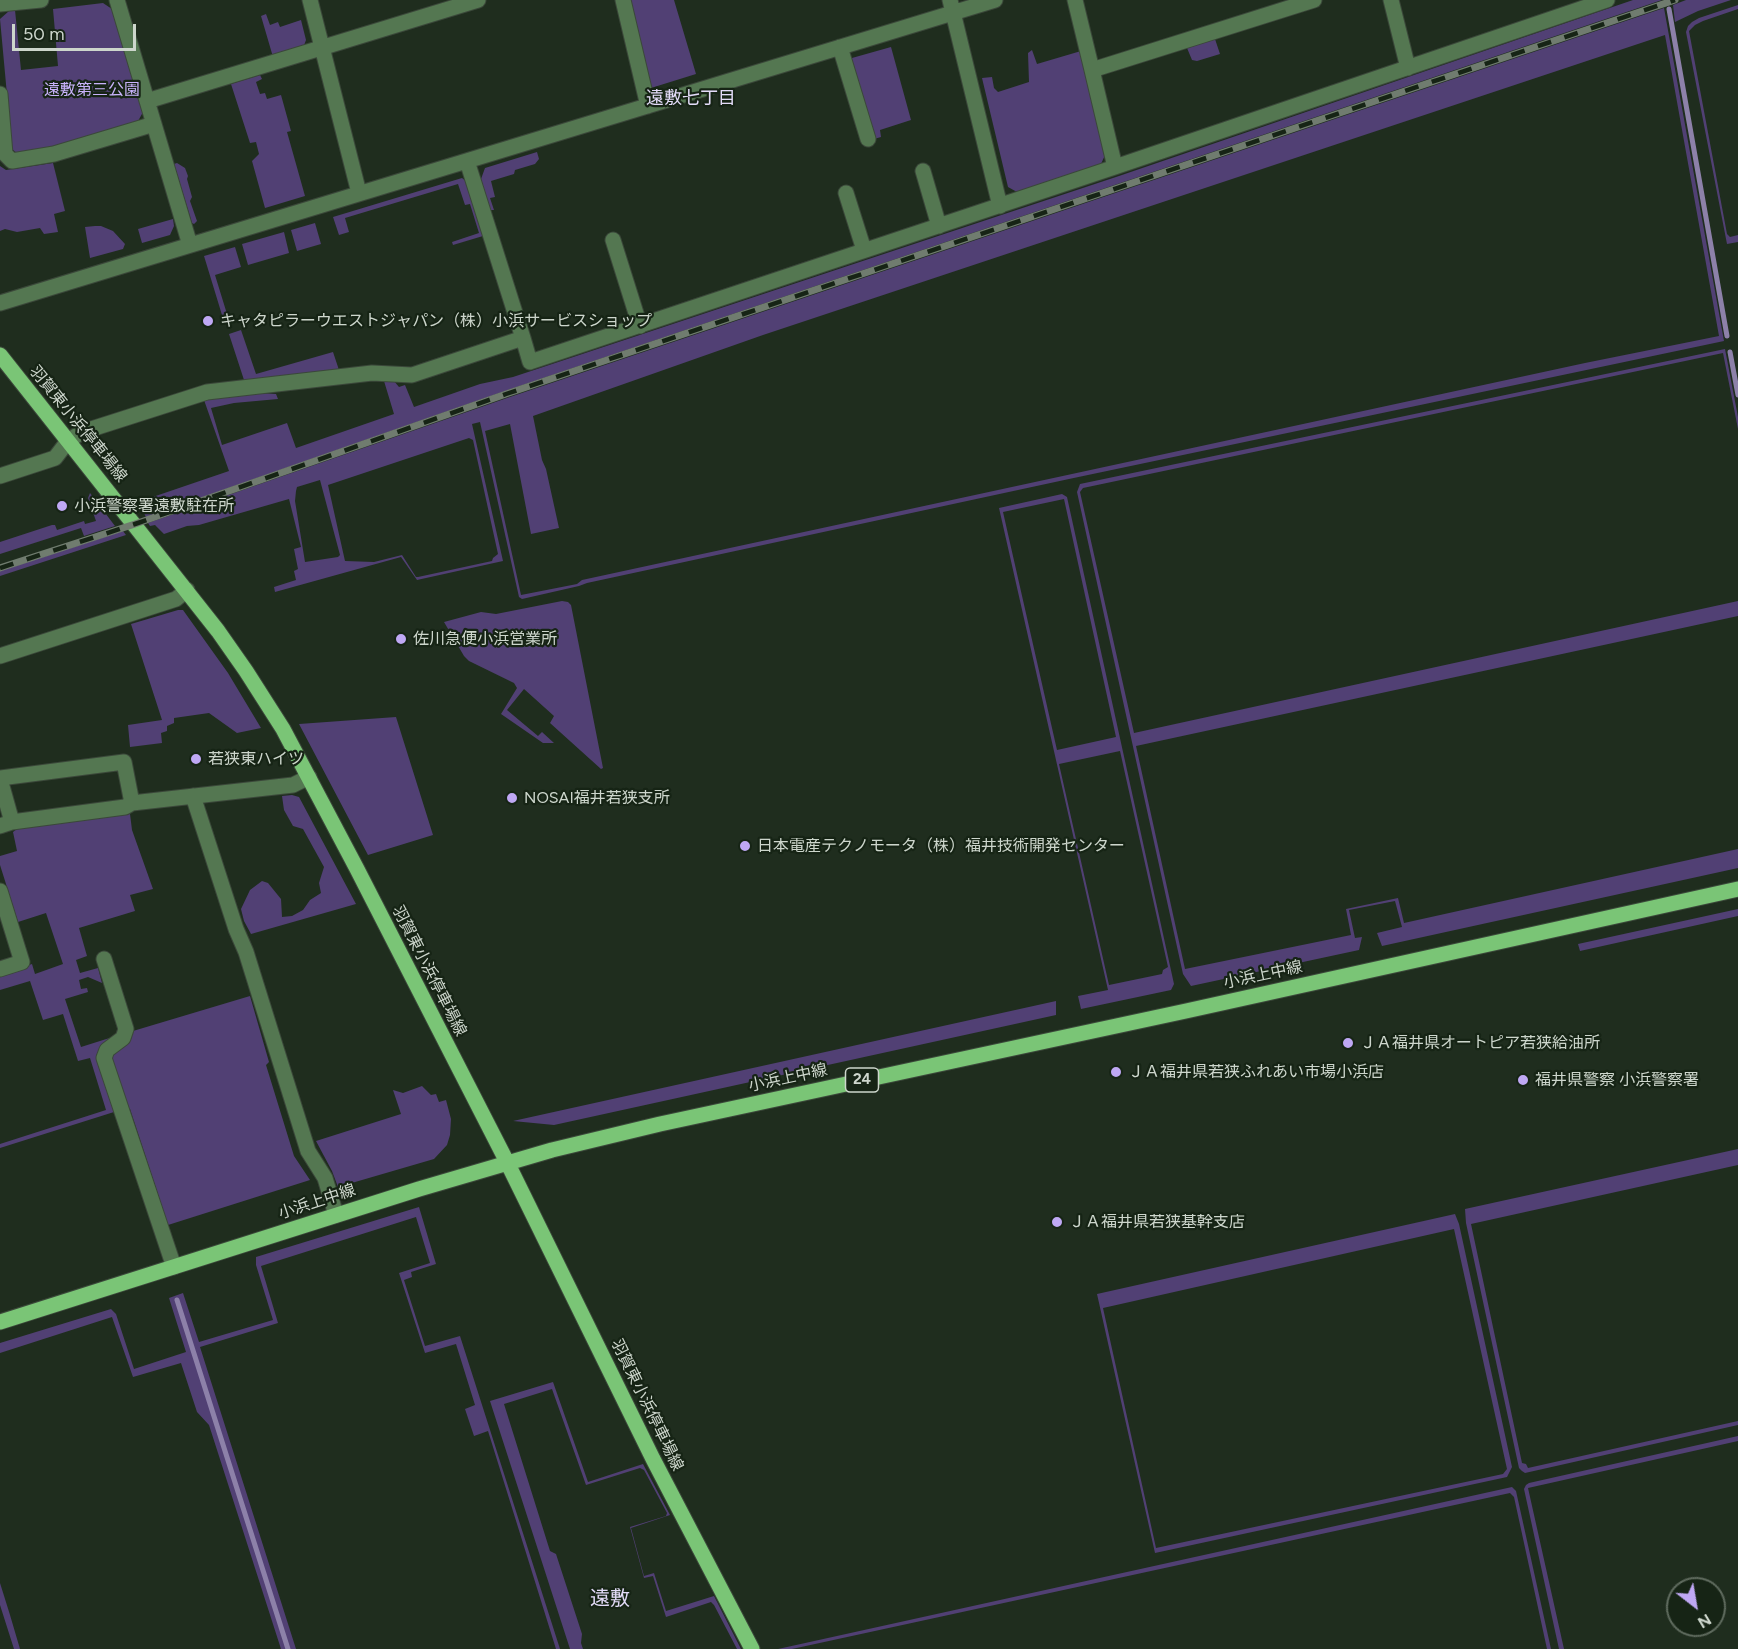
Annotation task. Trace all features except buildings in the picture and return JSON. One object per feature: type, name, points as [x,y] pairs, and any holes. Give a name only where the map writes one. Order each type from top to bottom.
[{"type":"main road","name":"羽賀東小浜停車場線","points":[[0,355],[188,590],[246,670],[283,729],[507,1162],[653,1459],[752,1649]]},
{"type":"main road","name":"小浜上中線","points":[[0,1322],[507,1162],[660,1124],[1738,889]]},
{"type":"street","points":[[0,4],[41,0]]},
{"type":"street","points":[[117,0],[190,245]]},
{"type":"street","points":[[310,0],[359,193]]},
{"type":"street","points":[[147,101],[322,48],[458,3],[478,0]]},
{"type":"street","points":[[623,0],[648,106]]},
{"type":"street","points":[[0,303],[840,47],[952,6],[995,0]]},
{"type":"street","points":[[1075,0],[1115,167]]},
{"type":"street","points":[[1092,70],[1314,0]]},
{"type":"street","points":[[1391,0],[1408,68]]},
{"type":"street","points":[[467,161],[530,362],[1000,206],[1606,0]]},
{"type":"street","points":[[952,6],[1000,206]]},
{"type":"street","points":[[840,47],[868,139]]},
{"type":"street","points":[[0,94],[5,154],[12,161],[54,154],[154,124]]},
{"type":"street","points":[[923,171],[939,226]]},
{"type":"street","points":[[846,193],[864,250]]},
{"type":"street","points":[[613,240],[640,326]]},
{"type":"street","points":[[0,476],[55,458],[68,441],[82,432],[207,392],[372,373],[412,375],[523,338]]},
{"type":"street","points":[[0,656],[176,599],[188,590]]},
{"type":"street","points":[[132,803],[124,762],[0,778],[6,824],[125,807],[132,803],[293,785],[309,777]]},
{"type":"street","points":[[194,796],[236,929],[246,952],[308,1151],[325,1178],[336,1215]]},
{"type":"street","points":[[0,891],[22,962],[0,969]]},
{"type":"street","points":[[104,959],[126,1029],[123,1038],[107,1050],[104,1058],[174,1267]]},
{"type":"green space","points":[[629,0],[674,0],[696,74],[651,88]]},
{"type":"green space","points":[[1633,0],[1662,0],[505,391],[146,517],[138,502],[229,471],[204,400],[259,393],[276,394],[278,399],[234,403],[211,408],[222,445],[287,423],[296,448],[394,414],[384,381],[394,381],[399,387],[405,385],[414,407],[480,384],[513,377],[1119,176]]},
{"type":"green space","points":[[1686,0],[1731,0],[1698,11],[1675,22],[1673,5]]},
{"type":"green space","name":"遠敷第三公園","points":[[103,3],[112,9],[143,112],[137,123],[52,148],[18,154],[12,149],[0,19],[9,11],[15,10],[21,70],[58,66],[53,9]]},
{"type":"green space","points":[[1738,5],[1738,9],[1703,21],[1689,31],[1727,234],[1730,237],[1738,235],[1738,242],[1727,244],[1686,32],[1688,26],[1699,18]]},
{"type":"green space","points":[[1664,8],[1724,341],[1069,479],[522,599],[519,597],[480,422],[472,424],[503,561],[417,580],[401,557],[275,592],[274,587],[296,580],[294,571],[298,569],[294,549],[301,547],[289,499],[164,534],[155,525],[150,526],[148,523],[507,398]],"holes":[[[1665,35],[1719,336],[1585,363],[521,595],[485,431],[510,424],[531,534],[559,528],[533,416],[763,335]],[[469,438],[473,440],[498,554],[492,561],[418,577],[402,555],[374,562],[345,561],[328,485]],[[320,480],[340,555],[338,557],[305,562],[295,501],[297,487]]]},
{"type":"green space","points":[[266,14],[270,25],[278,22],[280,27],[301,20],[306,40],[303,48],[273,57],[261,16]]},
{"type":"green space","points":[[1215,39],[1220,54],[1197,61],[1192,60],[1187,48]]},
{"type":"green space","points":[[891,47],[911,120],[880,130],[881,137],[874,139],[851,63],[852,58]]},
{"type":"green space","points":[[1032,50],[1037,64],[1081,51],[1105,155],[1101,164],[1017,192],[1008,187],[982,78],[992,77],[994,88],[998,92],[1029,82],[1028,53]]},
{"type":"green space","points":[[260,75],[262,79],[256,82],[260,94],[265,93],[267,99],[281,95],[291,131],[287,132],[305,196],[265,208],[252,161],[259,154],[256,142],[250,143],[231,84]]},
{"type":"green space","points":[[537,152],[539,159],[535,164],[491,181],[495,197],[490,198],[494,210],[490,210],[481,179],[485,168]]},
{"type":"green space","points":[[53,163],[65,211],[54,214],[58,232],[44,234],[40,228],[17,232],[5,229],[0,231],[0,166],[6,170]]},
{"type":"green space","points":[[177,163],[185,168],[188,176],[192,197],[190,201],[197,221],[194,224],[174,164]]},
{"type":"green space","points":[[462,178],[467,182],[483,236],[453,245],[452,242],[479,233],[470,204],[465,205],[458,184],[345,218],[349,232],[339,235],[333,217]]},
{"type":"green space","points":[[173,219],[174,226],[170,235],[142,243],[138,229]]},
{"type":"green space","points":[[315,223],[321,244],[297,251],[291,230]]},
{"type":"green space","points":[[101,226],[113,231],[125,244],[123,249],[90,258],[85,227]]},
{"type":"green space","points":[[284,232],[289,253],[248,265],[242,244]]},
{"type":"green space","points":[[235,247],[241,267],[215,275],[227,314],[222,315],[204,256]]},
{"type":"green space","points":[[241,330],[256,374],[333,352],[339,370],[244,380],[229,334]]},
{"type":"green space","points":[[1725,349],[1738,417],[1738,429],[1723,353],[1083,488],[1080,492],[1134,733],[1738,601],[1738,616],[1136,746],[1185,969],[1351,935],[1346,909],[1398,898],[1404,923],[1738,849],[1738,868],[1382,946],[1377,933],[1402,927],[1395,901],[1349,910],[1355,938],[1362,937],[1359,950],[1191,986],[1183,974],[1077,492],[1080,484]]},
{"type":"green space","points":[[90,493],[115,526],[84,536],[81,528],[0,554],[0,542],[52,525],[55,525],[57,530],[84,521],[85,524],[96,521],[88,498]]},
{"type":"green space","points":[[1062,494],[1067,497],[1174,984],[1171,990],[1081,1009],[1078,996],[1108,990],[999,508]],"holes":[[[1064,499],[1116,737],[1057,750],[1003,512]],[[1120,751],[1168,967],[1163,970],[1162,974],[1109,985],[1059,764]]]},
{"type":"green space","points":[[123,531],[126,535],[0,576],[0,571]]},
{"type":"green space","points":[[562,601],[571,605],[603,768],[601,769],[550,723],[554,716],[524,689],[507,710],[538,736],[542,732],[554,743],[543,743],[501,714],[517,688],[514,683],[469,661],[444,622],[481,612],[496,614]]},
{"type":"green space","points":[[183,610],[228,673],[261,728],[237,733],[209,713],[174,718],[174,723],[167,726],[167,731],[161,733],[162,743],[130,747],[128,725],[162,720],[131,624]]},
{"type":"green space","points":[[396,717],[433,835],[368,855],[299,724]]},
{"type":"green space","points":[[282,796],[299,797],[356,904],[251,934],[241,909],[250,890],[262,881],[268,883],[281,899],[282,917],[292,916],[303,910],[310,900],[321,893],[319,883],[324,867],[303,829],[293,826],[284,810]]},
{"type":"green space","points":[[130,814],[132,830],[153,889],[130,895],[135,911],[79,928],[87,956],[76,960],[80,973],[98,968],[102,983],[88,977],[79,980],[81,989],[87,988],[88,992],[65,999],[81,1047],[119,1035],[101,1047],[96,1056],[114,1112],[0,1148],[0,1144],[106,1110],[90,1058],[78,1061],[63,1014],[43,1020],[30,981],[0,990],[0,975],[32,964],[35,974],[63,964],[46,913],[18,922],[0,865],[0,856],[17,851],[13,832],[17,829]]},
{"type":"green space","points":[[1738,909],[1738,916],[1580,951],[1578,944]]},
{"type":"green space","points":[[250,996],[269,1062],[266,1065],[294,1156],[310,1180],[168,1225],[130,1109],[127,1109],[109,1054],[131,1039],[133,1031]]},
{"type":"green space","points":[[1056,1001],[1056,1015],[554,1125],[513,1121]]},
{"type":"green space","points":[[422,1086],[431,1095],[436,1094],[439,1102],[446,1100],[451,1119],[447,1145],[434,1159],[338,1187],[316,1141],[401,1114],[393,1090],[403,1093]]},
{"type":"green space","points":[[1738,1149],[1738,1165],[1471,1224],[1522,1463],[1528,1468],[1738,1421],[1738,1425],[1525,1473],[1519,1468],[1466,1223],[1465,1209]]},
{"type":"green space","points":[[419,1207],[436,1264],[411,1272],[412,1277],[404,1280],[425,1346],[460,1336],[560,1649],[556,1649],[488,1431],[474,1436],[465,1409],[475,1405],[456,1344],[425,1353],[399,1273],[430,1263],[416,1217],[261,1266],[278,1323],[200,1347],[296,1649],[281,1649],[209,1425],[197,1412],[181,1363],[133,1377],[112,1317],[0,1353],[0,1343],[111,1309],[116,1314],[134,1369],[186,1352],[169,1298],[183,1293],[199,1342],[273,1320],[256,1265],[256,1257]]},
{"type":"green space","points":[[1455,1214],[1512,1467],[1507,1477],[1155,1553],[1097,1294]],"holes":[[[1454,1229],[1507,1469],[1503,1474],[1156,1548],[1103,1308]]]},
{"type":"green space","points":[[553,1382],[588,1482],[643,1464],[670,1515],[631,1528],[644,1576],[654,1573],[666,1611],[714,1596],[741,1649],[737,1649],[711,1602],[666,1617],[653,1576],[644,1578],[630,1527],[666,1516],[667,1513],[644,1470],[640,1468],[586,1485],[552,1389],[504,1404],[550,1551],[556,1554],[582,1634],[583,1649],[570,1649],[490,1401]]},
{"type":"green space","points":[[1738,1436],[1738,1441],[1528,1488],[1564,1649],[1559,1649],[1524,1489],[1526,1485]]},
{"type":"green space","points":[[1512,1487],[1516,1491],[1551,1649],[1547,1649],[1514,1497],[1510,1493],[792,1649],[778,1649]]},
{"type":"green space","points":[[0,1583],[20,1649],[14,1649],[0,1605]]},
{"type":"waterway","points":[[1669,9],[1727,336]]},
{"type":"waterway","points":[[1730,352],[1738,395]]},
{"type":"waterway","points":[[177,1300],[288,1649]]},
{"type":"railway","points":[[0,568],[135,524],[506,394],[1675,0]]},
{"type":"place","name":"キャタピラーウエストジャパン（株）小浜サービスショップ","points":[[208,321]]},
{"type":"place","name":"小浜警察署遠敷駐在所","points":[[62,506]]},
{"type":"place","name":"佐川急便小浜営業所","points":[[401,639]]},
{"type":"place","name":"若狭東ハイツ","points":[[196,759]]},
{"type":"place","name":"NOSAI福井若狭支所","points":[[512,798]]},
{"type":"place","name":"日本電産テクノモータ（株）福井技術開発センター","points":[[745,846]]},
{"type":"place","name":"ＪＡ福井県オートピア若狭給油所","points":[[1348,1043]]},
{"type":"place","name":"ＪＡ福井県若狭ふれあい市場小浜店","points":[[1116,1072]]},
{"type":"place","name":"福井県警察 小浜警察署","points":[[1523,1080]]},
{"type":"place","name":"ＪＡ福井県若狭基幹支店","points":[[1057,1222]]},
{"type":"district","name":"遠敷七丁目","points":[[691,99]]},
{"type":"district","name":"遠敷","points":[[610,1599]]}]
